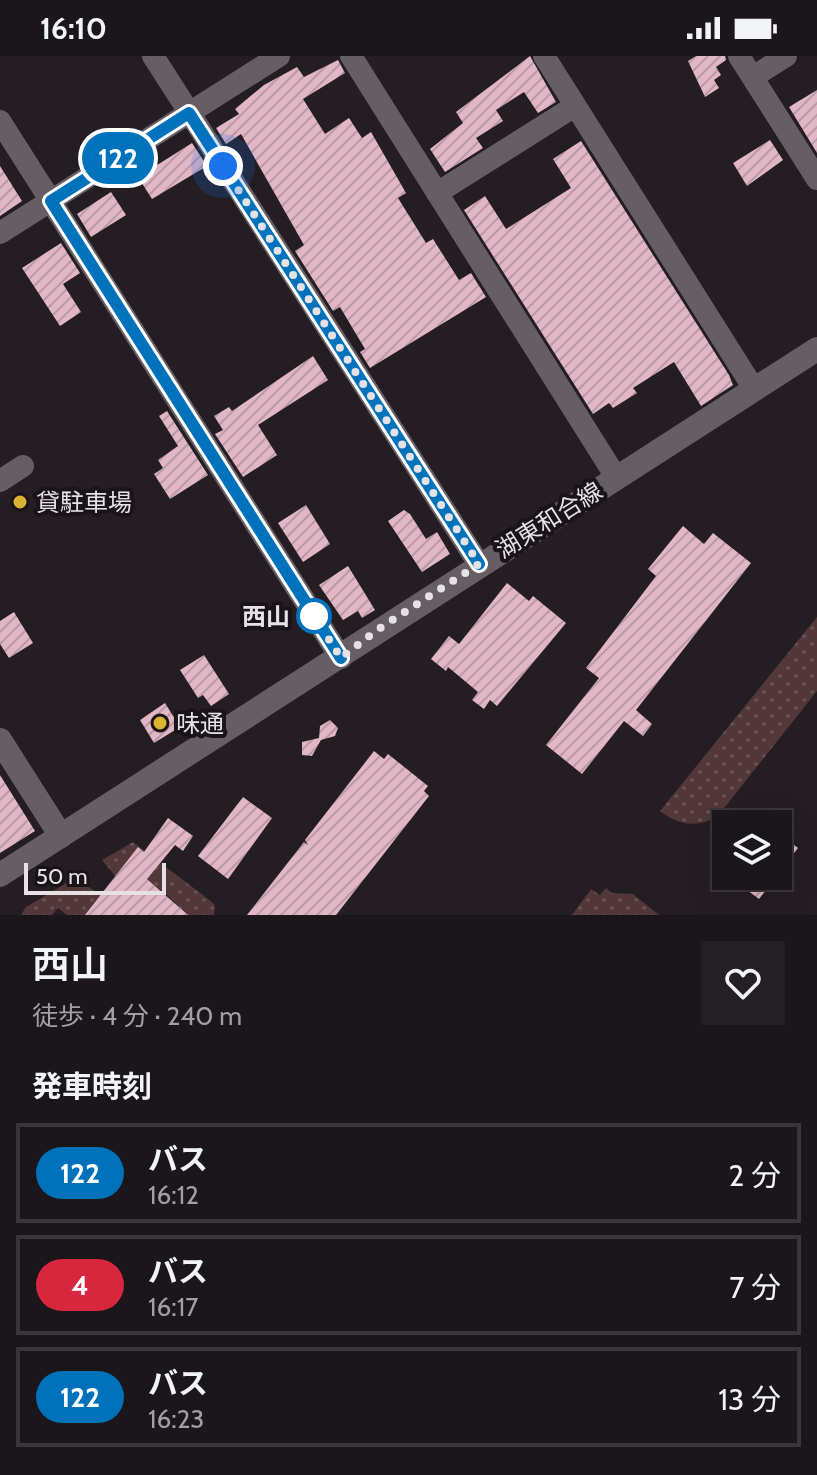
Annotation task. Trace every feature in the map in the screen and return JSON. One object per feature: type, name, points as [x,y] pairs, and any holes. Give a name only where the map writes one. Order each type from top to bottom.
[{"type":"main road","name":"湖東和合線","points":[[0,875],[817,349]]},
{"type":"main road","points":[[0,740],[61,836]]},
{"type":"street","points":[[153,56],[479,564]]},
{"type":"street","points":[[0,233],[279,56]]},
{"type":"street","points":[[351,56],[616,477]]},
{"type":"street","points":[[544,56],[754,389]]},
{"type":"street","points":[[739,56],[817,179]]},
{"type":"street","points":[[753,77],[786,56]]},
{"type":"street","points":[[437,193],[575,106]]},
{"type":"street","points":[[0,121],[341,658]]},
{"type":"street","points":[[0,481],[23,466]]},
{"type":"shaded area","points":[[817,617],[817,691],[723,810],[712,810],[712,819],[702,823],[687,823],[660,811]]},
{"type":"shaded area","points":[[133,842],[212,902],[214,915],[185,915],[173,900],[137,871],[116,877],[102,860]]},
{"type":"shaded area","points":[[75,878],[101,895],[90,915],[67,915],[58,908],[52,915],[21,915],[26,907]]},
{"type":"shaded area","points":[[606,888],[612,893],[633,894],[659,915],[572,915],[591,889],[600,895]]},
{"type":"building","points":[[530,56],[556,102],[538,113],[524,92],[496,110],[503,121],[476,138],[483,148],[445,172],[430,149],[463,123],[456,112]]},
{"type":"building","points":[[696,56],[725,56],[726,60],[716,67],[721,75],[714,80],[719,88],[705,97],[688,61]]},
{"type":"building","points":[[338,60],[345,73],[303,99],[325,134],[349,118],[362,138],[371,132],[406,193],[398,198],[426,243],[433,239],[459,280],[471,273],[486,297],[370,368],[360,352],[365,349],[340,307],[333,311],[295,251],[304,245],[241,134],[226,144],[216,128],[239,114],[235,109],[264,85],[297,67],[304,77]]},
{"type":"building","points":[[817,90],[817,153],[789,107]]},
{"type":"building","points":[[770,140],[783,160],[747,186],[733,163]]},
{"type":"building","points":[[581,141],[729,375],[733,385],[701,406],[674,362],[633,388],[637,393],[613,408],[609,403],[593,414],[464,210],[485,196],[506,229],[571,188],[553,159]]},
{"type":"building","points":[[192,143],[207,166],[152,199],[131,166],[147,156],[154,167]]},
{"type":"building","points":[[0,166],[22,201],[0,216]]},
{"type":"building","points":[[111,192],[126,215],[91,237],[77,214]]},
{"type":"building","points":[[61,243],[80,273],[63,284],[81,312],[60,326],[22,268]]},
{"type":"building","points":[[313,356],[328,380],[258,425],[277,455],[243,477],[215,434],[223,430],[214,416],[229,407],[232,411]]},
{"type":"building","points":[[167,411],[208,475],[170,499],[154,474],[163,468],[158,460],[178,446],[159,416]]},
{"type":"building","points":[[306,505],[330,544],[303,562],[278,523]]},
{"type":"building","points":[[404,510],[426,539],[437,532],[450,554],[422,572],[388,521]]},
{"type":"building","points":[[683,526],[704,544],[713,533],[751,563],[636,710],[652,724],[643,736],[624,721],[582,774],[546,745],[599,678],[586,668],[656,576],[648,569]]},
{"type":"building","points":[[348,566],[375,610],[362,618],[358,611],[343,620],[319,585]]},
{"type":"building","points":[[507,583],[529,601],[533,596],[566,623],[497,706],[490,700],[484,709],[472,700],[478,692],[448,667],[446,671],[431,659],[449,636],[459,644]]},
{"type":"building","points":[[14,612],[33,643],[9,658],[0,644],[0,621]]},
{"type":"building","points":[[204,655],[229,694],[211,706],[203,695],[198,698],[180,670]]},
{"type":"building","points":[[165,703],[180,727],[154,743],[140,720]]},
{"type":"building","points":[[330,720],[338,728],[335,736],[321,740],[312,756],[302,755],[302,742],[319,738],[320,726]]},
{"type":"building","points":[[374,751],[384,759],[388,754],[428,786],[424,791],[429,796],[336,915],[247,915],[304,842],[308,845],[305,840]]},
{"type":"building","points":[[0,775],[35,831],[0,853]]},
{"type":"building","points":[[243,797],[272,818],[228,879],[198,856]]},
{"type":"building","points":[[168,818],[193,836],[183,851],[175,845],[147,879],[188,915],[85,915],[138,847],[144,852]]},
{"type":"building","points":[[747,890],[766,890],[759,899]]},
{"type":"bus line","name":"122","points":[[341,658],[51,201],[189,113],[479,564]]},
{"type":"place","name":"貸駐車場","points":[[20,502]]},
{"type":"place","name":"西山","points":[[314,616]]},
{"type":"place","name":"味通","points":[[160,723]]},
{"type":"route","points":[[223,166],[479,564],[377,630],[341,658],[314,616]]}]
